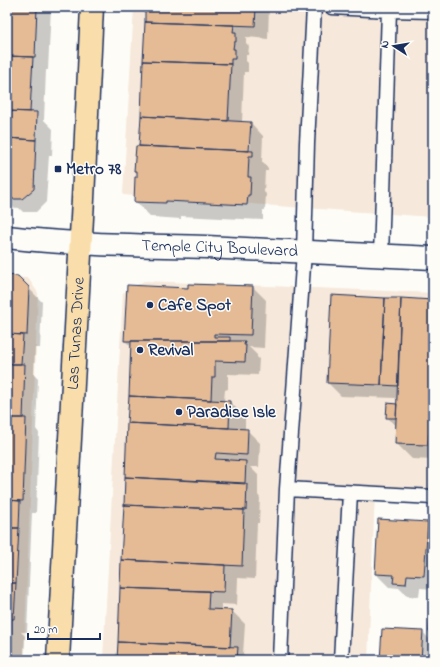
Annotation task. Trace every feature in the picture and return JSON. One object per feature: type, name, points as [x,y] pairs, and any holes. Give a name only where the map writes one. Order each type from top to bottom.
[{"type":"main road","name":"Las Tunas Drive","points":[[58,660],[92,7]]},
{"type":"main road","name":"Temple City Boulevard","points":[[7,237],[80,243],[433,258]]},
{"type":"lane","points":[[280,660],[287,489],[304,252],[307,143],[314,7]]},
{"type":"lane","points":[[332,7],[433,12]]},
{"type":"lane","points":[[381,256],[389,10]]},
{"type":"lane","points":[[287,489],[433,497]]},
{"type":"lane","points":[[341,660],[350,492]]},
{"type":"shaded area","points":[[134,7],[433,7],[433,217],[123,195]]},
{"type":"shaded area","points":[[7,277],[28,278],[38,293],[24,660],[7,660]]},
{"type":"shaded area","points":[[144,281],[433,293],[433,495],[375,493],[368,660],[103,660],[123,293]]},
{"type":"building","points":[[7,7],[37,7],[35,57],[7,56]]},
{"type":"building","points":[[145,7],[256,7],[255,26],[145,22]]},
{"type":"building","points":[[145,22],[234,25],[233,32],[236,32],[236,42],[234,42],[233,49],[235,49],[235,59],[231,59],[231,64],[143,61]]},
{"type":"building","points":[[7,56],[33,57],[30,112],[7,111]]},
{"type":"building","points":[[143,61],[231,64],[228,121],[141,116]]},
{"type":"building","points":[[7,111],[37,112],[36,140],[7,138]]},
{"type":"building","points":[[141,116],[251,122],[249,151],[139,146]]},
{"type":"building","points":[[7,138],[36,140],[34,189],[22,199],[9,199],[9,195],[7,195]]},
{"type":"building","points":[[136,146],[253,151],[253,156],[249,156],[248,177],[251,177],[250,195],[248,195],[247,205],[166,201],[166,203],[134,202],[135,177],[137,177],[137,171],[134,171]]},
{"type":"building","points":[[7,275],[18,276],[29,287],[27,335],[7,334]]},
{"type":"building","points":[[188,284],[253,286],[251,335],[214,334],[214,337],[230,337],[230,341],[124,341],[127,285],[188,288]]},
{"type":"building","points":[[331,295],[385,298],[381,385],[327,383]]},
{"type":"building","points":[[385,298],[401,298],[398,386],[381,385]]},
{"type":"building","points":[[401,298],[433,300],[433,434],[429,434],[428,445],[395,444]]},
{"type":"building","points":[[7,334],[23,335],[21,364],[7,364]]},
{"type":"building","points":[[131,341],[245,341],[245,362],[215,361],[215,377],[212,377],[211,400],[129,396]]},
{"type":"building","points":[[7,364],[25,364],[23,418],[7,418]]},
{"type":"building","points":[[129,396],[230,401],[229,428],[127,423]]},
{"type":"building","points":[[387,403],[397,404],[396,418],[386,418]]},
{"type":"building","points":[[7,418],[26,418],[23,501],[7,500]]},
{"type":"building","points":[[127,423],[248,429],[247,455],[216,453],[215,459],[246,461],[245,483],[125,477]]},
{"type":"building","points":[[125,477],[247,484],[246,510],[124,505]]},
{"type":"building","points":[[7,500],[20,501],[19,528],[7,528]]},
{"type":"building","points":[[124,505],[244,510],[242,566],[121,560]]},
{"type":"building","points":[[378,519],[428,522],[424,576],[407,575],[406,584],[393,583],[394,575],[375,574]]},
{"type":"building","points":[[7,528],[19,528],[16,583],[7,583]]},
{"type":"building","points":[[121,560],[225,565],[224,592],[120,588]]},
{"type":"building","points":[[7,583],[16,583],[14,619],[7,619]]},
{"type":"building","points":[[120,588],[209,591],[208,609],[232,610],[230,647],[118,642]]},
{"type":"building","points":[[431,592],[433,592],[433,632],[429,632]]},
{"type":"building","points":[[7,619],[9,619],[7,660]]},
{"type":"building","points":[[382,629],[423,631],[421,660],[380,660]]},
{"type":"building","points":[[118,642],[238,647],[237,660],[117,660]]},
{"type":"place","name":"Metro 78","points":[[58,169]]},
{"type":"place","name":"Cafe Spot","points":[[150,305]]},
{"type":"place","name":"Revival","points":[[140,350]]},
{"type":"place","name":"Paradise Isle","points":[[179,412]]}]
